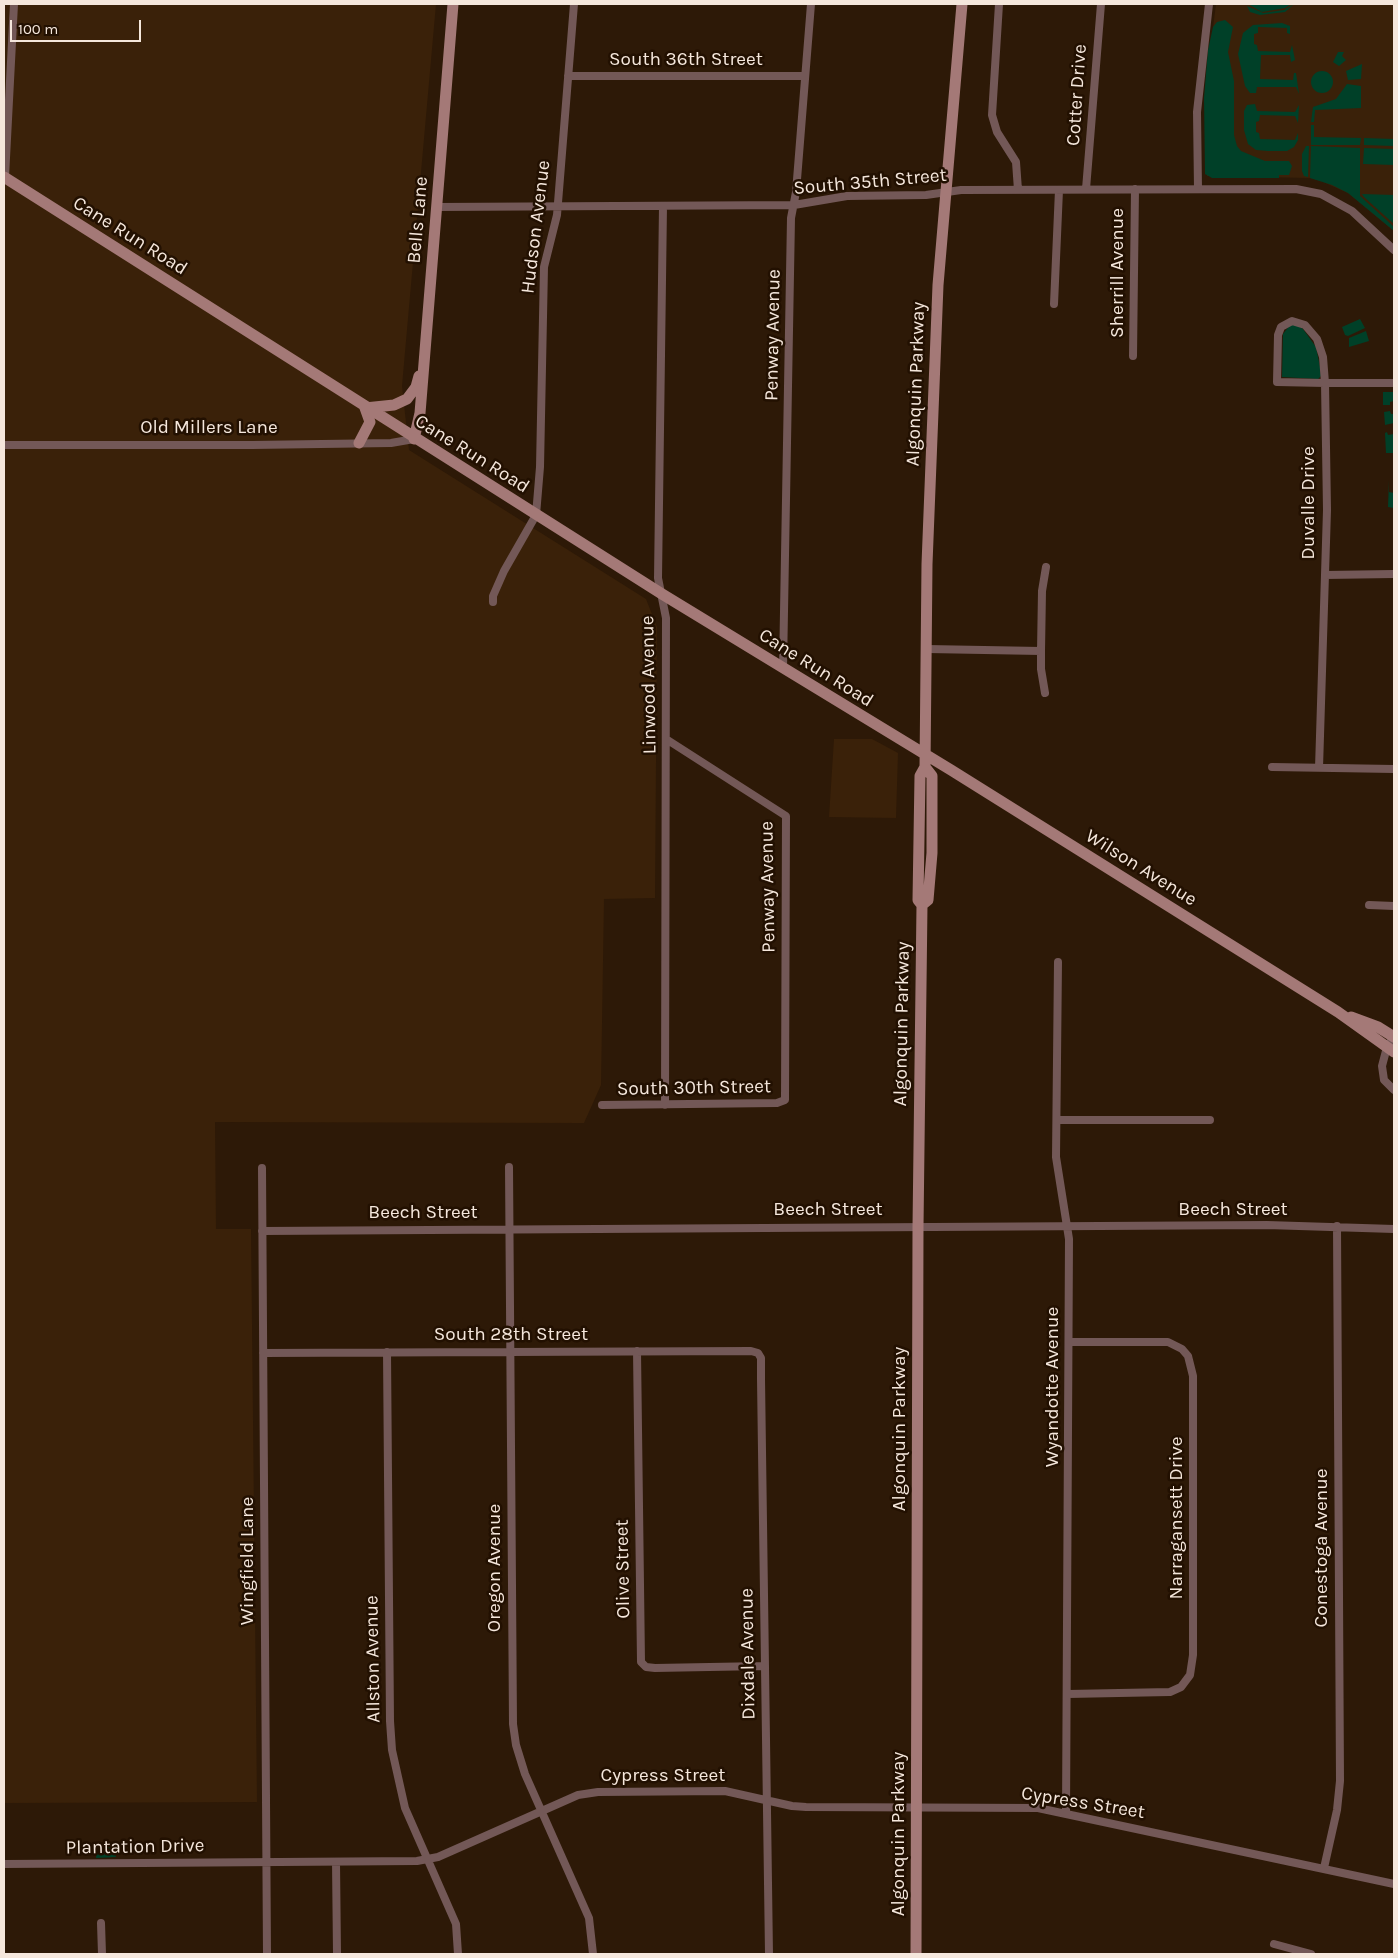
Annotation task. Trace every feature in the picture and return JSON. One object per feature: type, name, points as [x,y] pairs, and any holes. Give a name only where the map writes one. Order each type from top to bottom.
[{"type":"main road","name":"Bells Lane","points":[[414,439],[419,422],[453,4]]},
{"type":"main road","name":"Algonquin Parkway","points":[[916,1954],[918,1227],[922,905],[918,900],[920,776],[925,767],[932,404],[938,285],[962,4]]},
{"type":"main road","name":"Cane Run Road","points":[[4,177],[414,439],[662,594],[925,754]]},
{"type":"main road","points":[[359,443],[370,422],[365,408],[394,405],[406,399],[416,387],[425,353]]},
{"type":"main road","name":"Wilson Avenue","points":[[925,754],[1338,1012],[1391,1050]]},
{"type":"main road","name":"Wilson Avenue","points":[[1338,1012],[1378,1027],[1394,1036]]},
{"type":"street","points":[[4,177],[14,4]]},
{"type":"street","name":"Hudson Avenue","points":[[536,515],[540,466],[544,268],[558,206],[574,4]]},
{"type":"street","name":"Penway Avenue","points":[[783,668],[791,218],[794,205],[811,4]]},
{"type":"street","points":[[999,4],[992,115],[997,132],[1016,162],[1018,190]]},
{"type":"street","name":"Cotter Drive","points":[[1086,189],[1101,4]]},
{"type":"street","points":[[1198,189],[1197,112],[1209,4]]},
{"type":"street","name":"South 36th Street","points":[[568,76],[805,76]]},
{"type":"street","name":"South 35th Street","points":[[437,207],[794,205],[847,196],[897,196],[946,192],[1086,189],[1296,189],[1312,192],[1334,200],[1372,227],[1394,250]]},
{"type":"street","name":"Sherrill Avenue","points":[[1133,356],[1135,189]]},
{"type":"street","points":[[1054,304],[1059,190]]},
{"type":"street","name":"Linwood Avenue","points":[[663,206],[658,578],[666,618],[664,1105]]},
{"type":"street","name":"Duvalle Drive","points":[[1319,768],[1328,510],[1325,383],[1323,357],[1317,339],[1305,325],[1297,321],[1286,323],[1281,327],[1278,335],[1277,382],[1325,383]]},
{"type":"street","points":[[1325,383],[1394,384]]},
{"type":"street","name":"Old Millers Lane","points":[[4,445],[391,443],[414,439]]},
{"type":"street","points":[[494,602],[494,596],[504,571],[536,515]]},
{"type":"street","points":[[1046,567],[1042,592],[1041,651],[1041,670],[1046,693]]},
{"type":"street","points":[[1325,575],[1394,574]]},
{"type":"street","points":[[927,649],[1041,651]]},
{"type":"street","name":"Penway Avenue","points":[[666,738],[786,816],[785,1100]]},
{"type":"street","points":[[1272,767],[1394,769]]},
{"type":"street","points":[[1369,905],[1394,906]]},
{"type":"street","name":"Wyandotte Avenue","points":[[1058,962],[1056,1120],[1058,1170],[1069,1239],[1070,1342],[1066,1813]]},
{"type":"street","points":[[1394,1036],[1391,1050],[1382,1066],[1382,1074],[1387,1086],[1394,1090]]},
{"type":"street","name":"South 30th Street","points":[[602,1105],[777,1103],[785,1100]]},
{"type":"street","points":[[1056,1120],[1210,1120]]},
{"type":"street","name":"Oregon Avenue","points":[[509,1167],[513,1724],[520,1761],[589,1918],[593,1954]]},
{"type":"street","name":"Wingfield Lane","points":[[262,1168],[267,1954]]},
{"type":"street","name":"Beech Street","points":[[262,1231],[1067,1226],[1337,1226],[1394,1229]]},
{"type":"street","name":"Conestoga Avenue","points":[[1324,1868],[1340,1788],[1337,1226]]},
{"type":"street","name":"Narragansett Drive","points":[[1068,1694],[1170,1692],[1181,1687],[1190,1675],[1193,1645],[1194,1386],[1191,1362],[1182,1349],[1174,1344],[1151,1342],[1070,1342]]},
{"type":"street","name":"South 28th Street","points":[[263,1353],[637,1350],[752,1351],[758,1354]]},
{"type":"street","name":"Olive Street","points":[[637,1350],[641,1662],[646,1667],[655,1668],[764,1666]]},
{"type":"street","name":"Allston Avenue","points":[[387,1352],[392,1750],[405,1808],[456,1924],[458,1954]]},
{"type":"street","name":"Dixdale Avenue","points":[[758,1354],[761,1358],[765,1800],[769,1848],[769,1954]]},
{"type":"street","name":"Cypress Street","points":[[266,1862],[427,1859],[438,1857],[578,1795],[598,1792],[725,1791],[806,1807],[1029,1807],[1066,1813],[1394,1884]]},
{"type":"street","name":"Plantation Drive","points":[[4,1864],[266,1862]]},
{"type":"street","points":[[336,1862],[337,1954]]},
{"type":"street","points":[[102,1923],[102,1954]]},
{"type":"street","points":[[1274,1944],[1312,1954]]},
{"type":"shaded area","points":[[4,4],[436,4],[402,386],[409,450],[646,599],[657,627],[655,898],[604,899],[601,1085],[584,1123],[215,1122],[216,1229],[251,1229],[257,1802],[4,1803]]},
{"type":"shaded area","points":[[1216,4],[1394,4],[1394,231],[1348,193],[1321,181],[1310,178],[1207,176],[1204,98]]},
{"type":"shaded area","points":[[834,739],[872,739],[898,753],[896,818],[829,817]]},
{"type":"green space","points":[[1248,4],[1291,4],[1285,8],[1262,12]]},
{"type":"green space","points":[[1294,4],[1285,12],[1260,15],[1250,12],[1247,6],[1263,13],[1284,10]]},
{"type":"green space","points":[[1225,20],[1233,27],[1228,52],[1234,81],[1234,135],[1237,146],[1241,151],[1265,161],[1289,161],[1292,166],[1289,175],[1279,175],[1279,178],[1212,178],[1205,174],[1204,98],[1208,50],[1213,27],[1217,22]]},
{"type":"green space","points":[[1282,23],[1290,26],[1290,34],[1287,33],[1287,28],[1258,27],[1258,33],[1254,34],[1254,44],[1257,45],[1258,51],[1290,52],[1292,45],[1295,60],[1291,62],[1290,55],[1261,55],[1260,79],[1293,80],[1294,73],[1296,73],[1299,94],[1296,87],[1257,87],[1256,93],[1250,93],[1245,86],[1238,54],[1243,33],[1253,25]]},
{"type":"green space","points":[[1338,52],[1344,52],[1342,56],[1346,60],[1339,66],[1333,62]]},
{"type":"green space","points":[[1362,64],[1361,79],[1348,80],[1346,71]]},
{"type":"green space","points":[[1318,71],[1326,71],[1333,78],[1333,86],[1326,93],[1318,93],[1311,86],[1311,78]]},
{"type":"green space","points":[[1347,84],[1361,86],[1361,108],[1315,110],[1314,122],[1311,122],[1313,107],[1336,99]]},
{"type":"green space","points":[[1255,104],[1257,111],[1295,112],[1299,105],[1298,123],[1295,116],[1260,115],[1259,121],[1256,122],[1256,132],[1259,133],[1260,139],[1295,140],[1298,133],[1298,140],[1294,147],[1287,151],[1268,151],[1256,150],[1248,144],[1244,130],[1244,111],[1247,105]]},
{"type":"green space","points":[[1311,125],[1314,125],[1314,137],[1361,138],[1360,145],[1311,145]]},
{"type":"green space","points":[[1364,138],[1394,139],[1394,146],[1364,145]]},
{"type":"green space","points":[[1306,146],[1309,146],[1308,177],[1304,176],[1302,171],[1302,154]]},
{"type":"green space","points":[[1311,146],[1360,148],[1360,196],[1394,227],[1394,231],[1348,193],[1332,185],[1310,178]]},
{"type":"green space","points":[[1364,148],[1394,149],[1394,165],[1363,164]]},
{"type":"green space","points":[[1362,194],[1394,195],[1394,224],[1364,197]]},
{"type":"green space","points":[[1360,319],[1365,328],[1348,336],[1345,335],[1342,327]]},
{"type":"green space","points":[[1290,325],[1297,325],[1303,329],[1316,347],[1321,376],[1318,379],[1282,377],[1283,334]]},
{"type":"green space","points":[[1366,331],[1369,341],[1349,347],[1349,338]]},
{"type":"green space","points":[[1383,392],[1394,392],[1394,401],[1390,402],[1390,405],[1383,405]]},
{"type":"green space","points":[[1390,411],[1391,414],[1394,414],[1394,423],[1385,425],[1384,412]]},
{"type":"green space","points":[[1387,432],[1388,435],[1394,434],[1394,453],[1386,453],[1385,433]]},
{"type":"green space","points":[[1389,480],[1389,492],[1394,493],[1394,508],[1388,507]]},
{"type":"green space","points":[[106,1844],[115,1848],[116,1857],[96,1858],[97,1847]]}]
